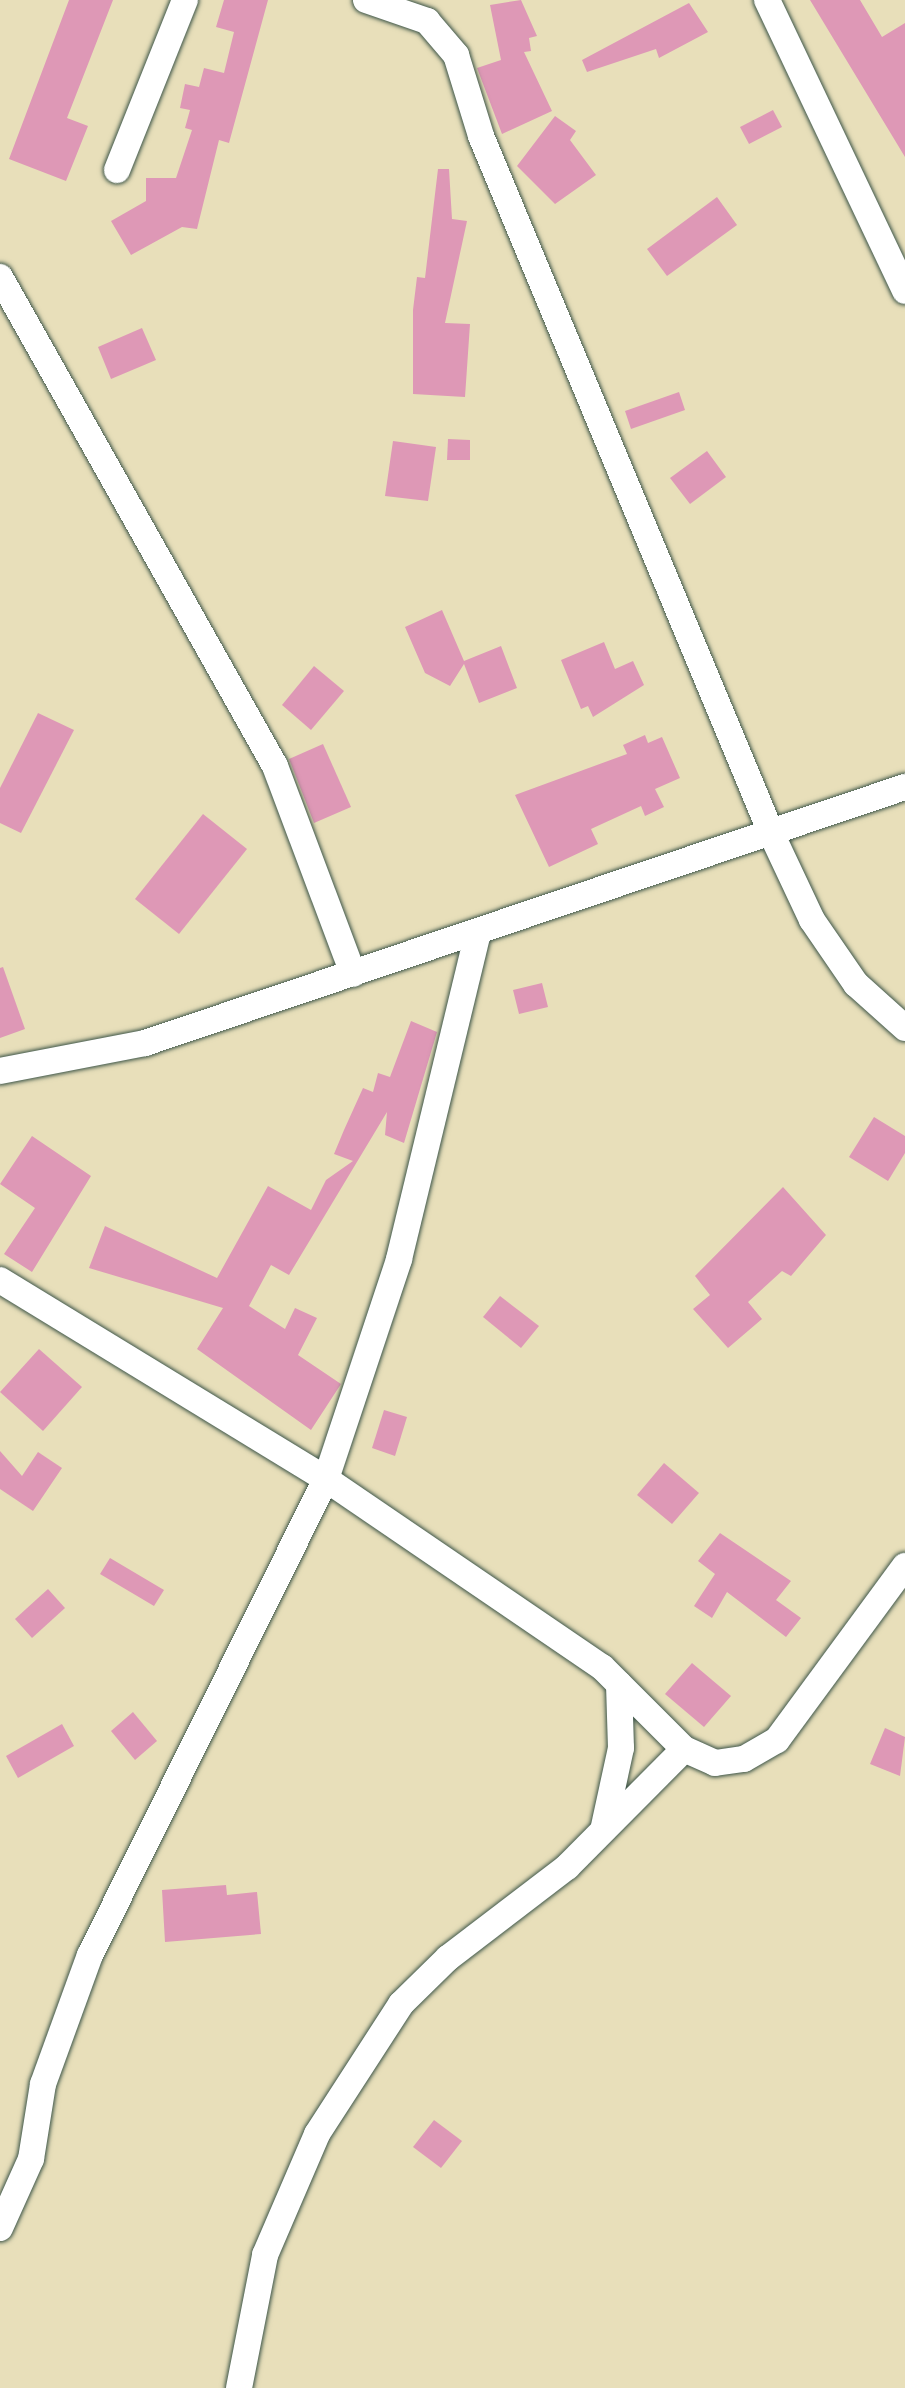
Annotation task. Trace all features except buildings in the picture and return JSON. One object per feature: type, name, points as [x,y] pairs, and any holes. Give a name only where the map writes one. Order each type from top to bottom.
[{"type":"street","points":[[117,170],[185,0]]},
{"type":"street","points":[[366,0],[427,21],[456,55],[481,136],[772,835],[830,946],[856,984],[905,1028]]},
{"type":"street","points":[[767,0],[905,291]]},
{"type":"street","points":[[0,277],[275,766],[353,974]]},
{"type":"street","points":[[0,1071],[145,1043],[772,835],[905,787]]},
{"type":"street","points":[[0,2228],[31,2159],[43,2084],[90,1955],[326,1479],[399,1259],[478,932]]},
{"type":"street","points":[[0,1280],[326,1479],[619,1684],[684,1749],[715,1763],[744,1759],[777,1740],[905,1566]]},
{"type":"street","points":[[604,1826],[621,1748],[619,1684]]},
{"type":"street","points":[[239,2388],[265,2255],[317,2134],[401,2004],[448,1958],[567,1867],[604,1826],[684,1749]]}]
